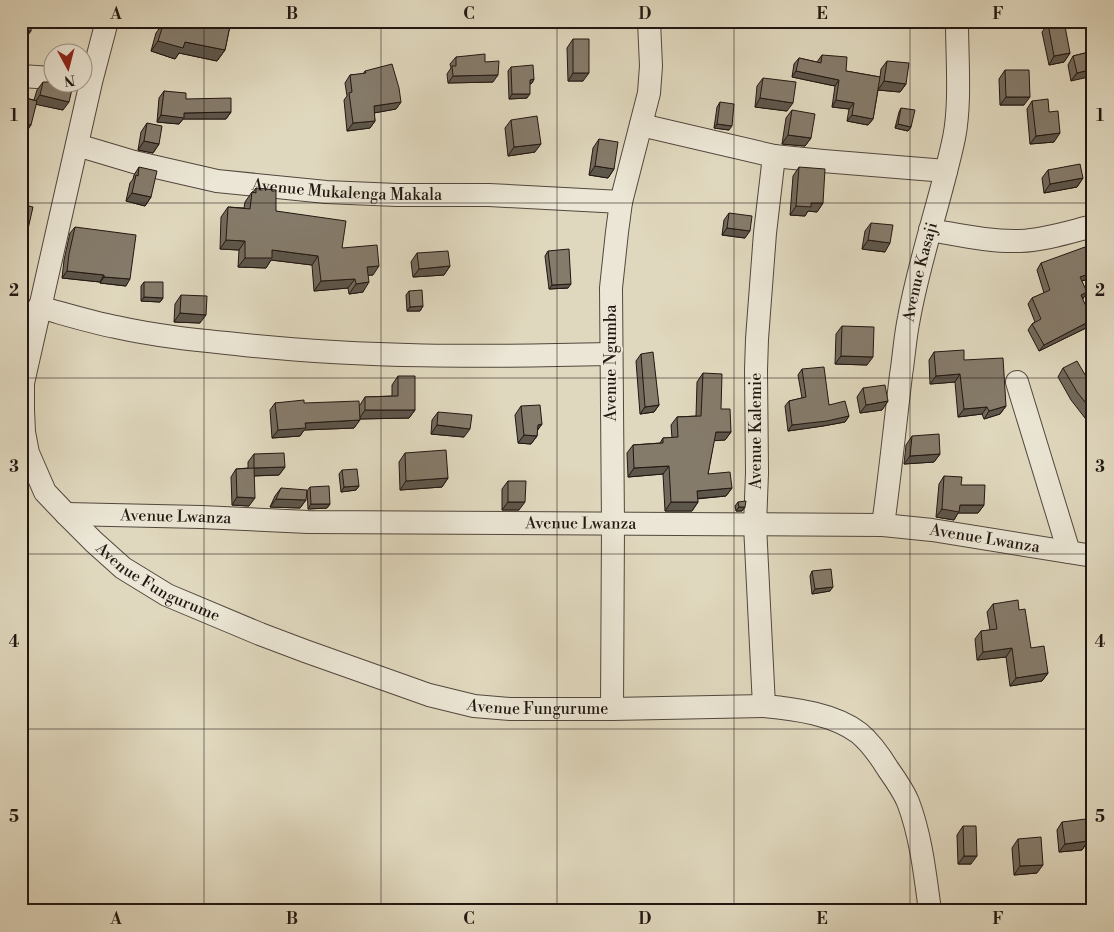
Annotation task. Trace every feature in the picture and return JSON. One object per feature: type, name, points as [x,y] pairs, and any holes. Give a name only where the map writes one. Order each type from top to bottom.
[{"type":"street","name":"Avenue Fungurume","points":[[92,66],[107,21]]},
{"type":"street","name":"Avenue Ngumba","points":[[612,709],[611,288],[616,232],[621,202],[649,93],[649,21]]},
{"type":"street","name":"Avenue Kasaji","points":[[883,525],[892,466],[908,319],[954,137],[958,102],[957,21]]},
{"type":"street","points":[[21,76],[42,77]]},
{"type":"street","name":"Avenue Fungurume","points":[[85,92],[77,145],[23,383],[23,410],[24,432],[28,453],[45,492],[94,542],[123,568],[167,595],[260,634],[340,664],[429,695],[474,706],[510,709],[764,706],[789,708],[813,713],[838,722],[859,733],[878,753],[907,800],[925,867],[930,911]]},
{"type":"street","points":[[641,125],[774,156],[823,162],[946,171]]},
{"type":"street","name":"Avenue Mukalenga Makala","points":[[77,145],[134,162],[217,182],[326,192],[397,195],[489,195],[621,202]]},
{"type":"street","name":"Avenue Kalemie","points":[[764,706],[755,525],[757,473],[756,393],[757,339],[765,233],[774,156]]},
{"type":"street","points":[[930,230],[973,238],[1020,241],[1044,238],[1093,226]]},
{"type":"street","points":[[39,307],[116,327],[190,339],[291,350],[394,355],[503,356],[611,354]]},
{"type":"street","points":[[1017,382],[1069,552]]},
{"type":"street","name":"Avenue Lwanza","points":[[66,514],[201,516],[308,522],[883,525],[932,530],[1093,556]]},
{"type":"building","points":[[21,21],[32,21],[31,31],[21,30]]},
{"type":"building","points":[[172,21],[231,21],[225,50],[185,42],[183,48],[158,41],[164,22],[171,24]]},
{"type":"building","points":[[1064,21],[1070,53],[1054,56],[1048,24]]},
{"type":"building","points":[[573,39],[589,39],[589,73],[573,73]]},
{"type":"building","points":[[1093,51],[1093,69],[1077,73],[1073,56]]},
{"type":"building","points":[[485,54],[485,62],[499,61],[498,75],[453,76],[452,66],[456,66],[456,57]]},
{"type":"building","points":[[822,55],[847,57],[846,71],[880,77],[873,119],[852,115],[854,103],[836,100],[839,80],[796,71],[799,58],[821,63]]},
{"type":"building","points":[[887,61],[909,63],[906,84],[884,81]]},
{"type":"building","points":[[392,64],[401,102],[374,106],[375,121],[353,123],[349,93],[352,92],[350,75],[366,73],[365,71]]},
{"type":"building","points":[[533,65],[534,79],[530,80],[530,94],[512,94],[511,67]]},
{"type":"building","points":[[1005,70],[1029,70],[1030,97],[1006,97]]},
{"type":"building","points":[[763,78],[796,82],[793,103],[760,98]]},
{"type":"building","points":[[42,86],[42,92],[71,92],[69,102],[40,95]]},
{"type":"building","points":[[164,91],[186,93],[186,99],[231,98],[231,112],[184,113],[184,118],[161,115]]},
{"type":"building","points":[[21,97],[37,101],[31,125],[21,123]]},
{"type":"building","points":[[1048,99],[1049,112],[1058,111],[1060,133],[1036,136],[1032,101]]},
{"type":"building","points":[[720,102],[734,104],[732,126],[717,124]]},
{"type":"building","points":[[901,108],[915,110],[911,127],[898,124]]},
{"type":"building","points":[[792,110],[815,114],[811,138],[788,135]]},
{"type":"building","points":[[537,116],[541,144],[514,147],[511,120]]},
{"type":"building","points":[[147,123],[162,126],[159,144],[144,141]]},
{"type":"building","points":[[599,139],[618,142],[614,169],[595,166]]},
{"type":"building","points":[[1080,164],[1083,178],[1050,184],[1048,170]]},
{"type":"building","points":[[139,167],[157,171],[151,197],[132,193]]},
{"type":"building","points":[[799,167],[825,169],[823,203],[811,203],[811,207],[796,206]]},
{"type":"building","points":[[256,188],[276,190],[276,211],[346,221],[342,248],[377,245],[379,266],[367,267],[369,282],[356,284],[355,279],[321,281],[318,256],[272,250],[272,258],[245,258],[245,241],[226,240],[228,207],[250,209],[252,192],[256,193]]},
{"type":"building","points":[[21,204],[33,207],[28,229],[21,228]]},
{"type":"building","points":[[729,213],[752,216],[750,231],[727,228]]},
{"type":"building","points":[[871,223],[893,225],[890,243],[868,240]]},
{"type":"building","points":[[75,227],[136,235],[130,279],[67,271]]},
{"type":"building","points":[[1085,247],[1092,266],[1087,268],[1089,274],[1080,277],[1087,292],[1081,295],[1092,320],[1044,345],[1032,324],[1041,319],[1032,298],[1050,290],[1041,263]]},
{"type":"building","points":[[569,249],[571,284],[552,285],[548,251]]},
{"type":"building","points":[[448,251],[450,266],[419,269],[417,253]]},
{"type":"building","points":[[144,282],[163,282],[163,298],[144,297]]},
{"type":"building","points":[[422,290],[423,306],[410,307],[409,291]]},
{"type":"building","points":[[181,295],[207,296],[206,315],[180,313]]},
{"type":"building","points":[[842,326],[874,327],[873,357],[841,356]]},
{"type":"building","points":[[964,350],[964,360],[1003,358],[1006,406],[989,411],[987,407],[964,409],[960,374],[936,376],[934,352]]},
{"type":"building","points":[[653,352],[659,405],[645,407],[641,354]]},
{"type":"building","points":[[1077,361],[1091,385],[1093,384],[1093,412],[1077,392],[1063,368]]},
{"type":"building","points":[[824,367],[829,405],[845,401],[849,416],[827,421],[792,425],[789,401],[806,397],[802,369]]},
{"type":"building","points":[[703,373],[722,374],[721,409],[730,409],[731,432],[716,432],[708,474],[730,472],[732,488],[697,491],[698,502],[671,502],[669,466],[634,468],[633,445],[663,443],[663,438],[678,437],[677,417],[701,416]]},
{"type":"building","points":[[398,376],[415,376],[415,410],[365,410],[365,397],[398,396]]},
{"type":"building","points":[[885,385],[888,401],[866,405],[863,388]]},
{"type":"building","points":[[304,400],[304,403],[359,401],[360,420],[305,423],[306,428],[278,430],[275,403]]},
{"type":"building","points":[[540,405],[542,424],[538,425],[537,436],[524,435],[521,406]]},
{"type":"building","points":[[438,412],[472,415],[470,429],[437,425]]},
{"type":"building","points":[[939,434],[940,454],[910,456],[912,436]]},
{"type":"building","points":[[446,450],[448,478],[406,481],[405,453]]},
{"type":"building","points":[[284,453],[285,467],[254,468],[254,454]]},
{"type":"building","points":[[254,468],[255,498],[237,497],[236,469]]},
{"type":"building","points":[[357,469],[359,486],[344,487],[342,470]]},
{"type":"building","points":[[944,476],[962,477],[961,485],[985,485],[984,505],[960,505],[959,512],[942,509]]},
{"type":"building","points":[[508,481],[526,481],[525,502],[508,502]]},
{"type":"building","points":[[329,486],[330,504],[311,504],[310,487]]},
{"type":"building","points":[[281,488],[307,490],[306,500],[276,499]]},
{"type":"building","points":[[746,501],[745,507],[739,507],[738,502]]},
{"type":"building","points":[[831,569],[833,587],[815,589],[812,571]]},
{"type":"building","points":[[1018,600],[1019,610],[1025,609],[1031,648],[1044,646],[1048,673],[1016,678],[1012,648],[983,652],[981,631],[997,629],[993,604]]},
{"type":"building","points":[[1086,819],[1088,841],[1065,844],[1062,822]]},
{"type":"building","points":[[963,826],[976,826],[977,856],[964,856]]},
{"type":"building","points":[[1041,837],[1043,865],[1020,866],[1018,839]]}]
